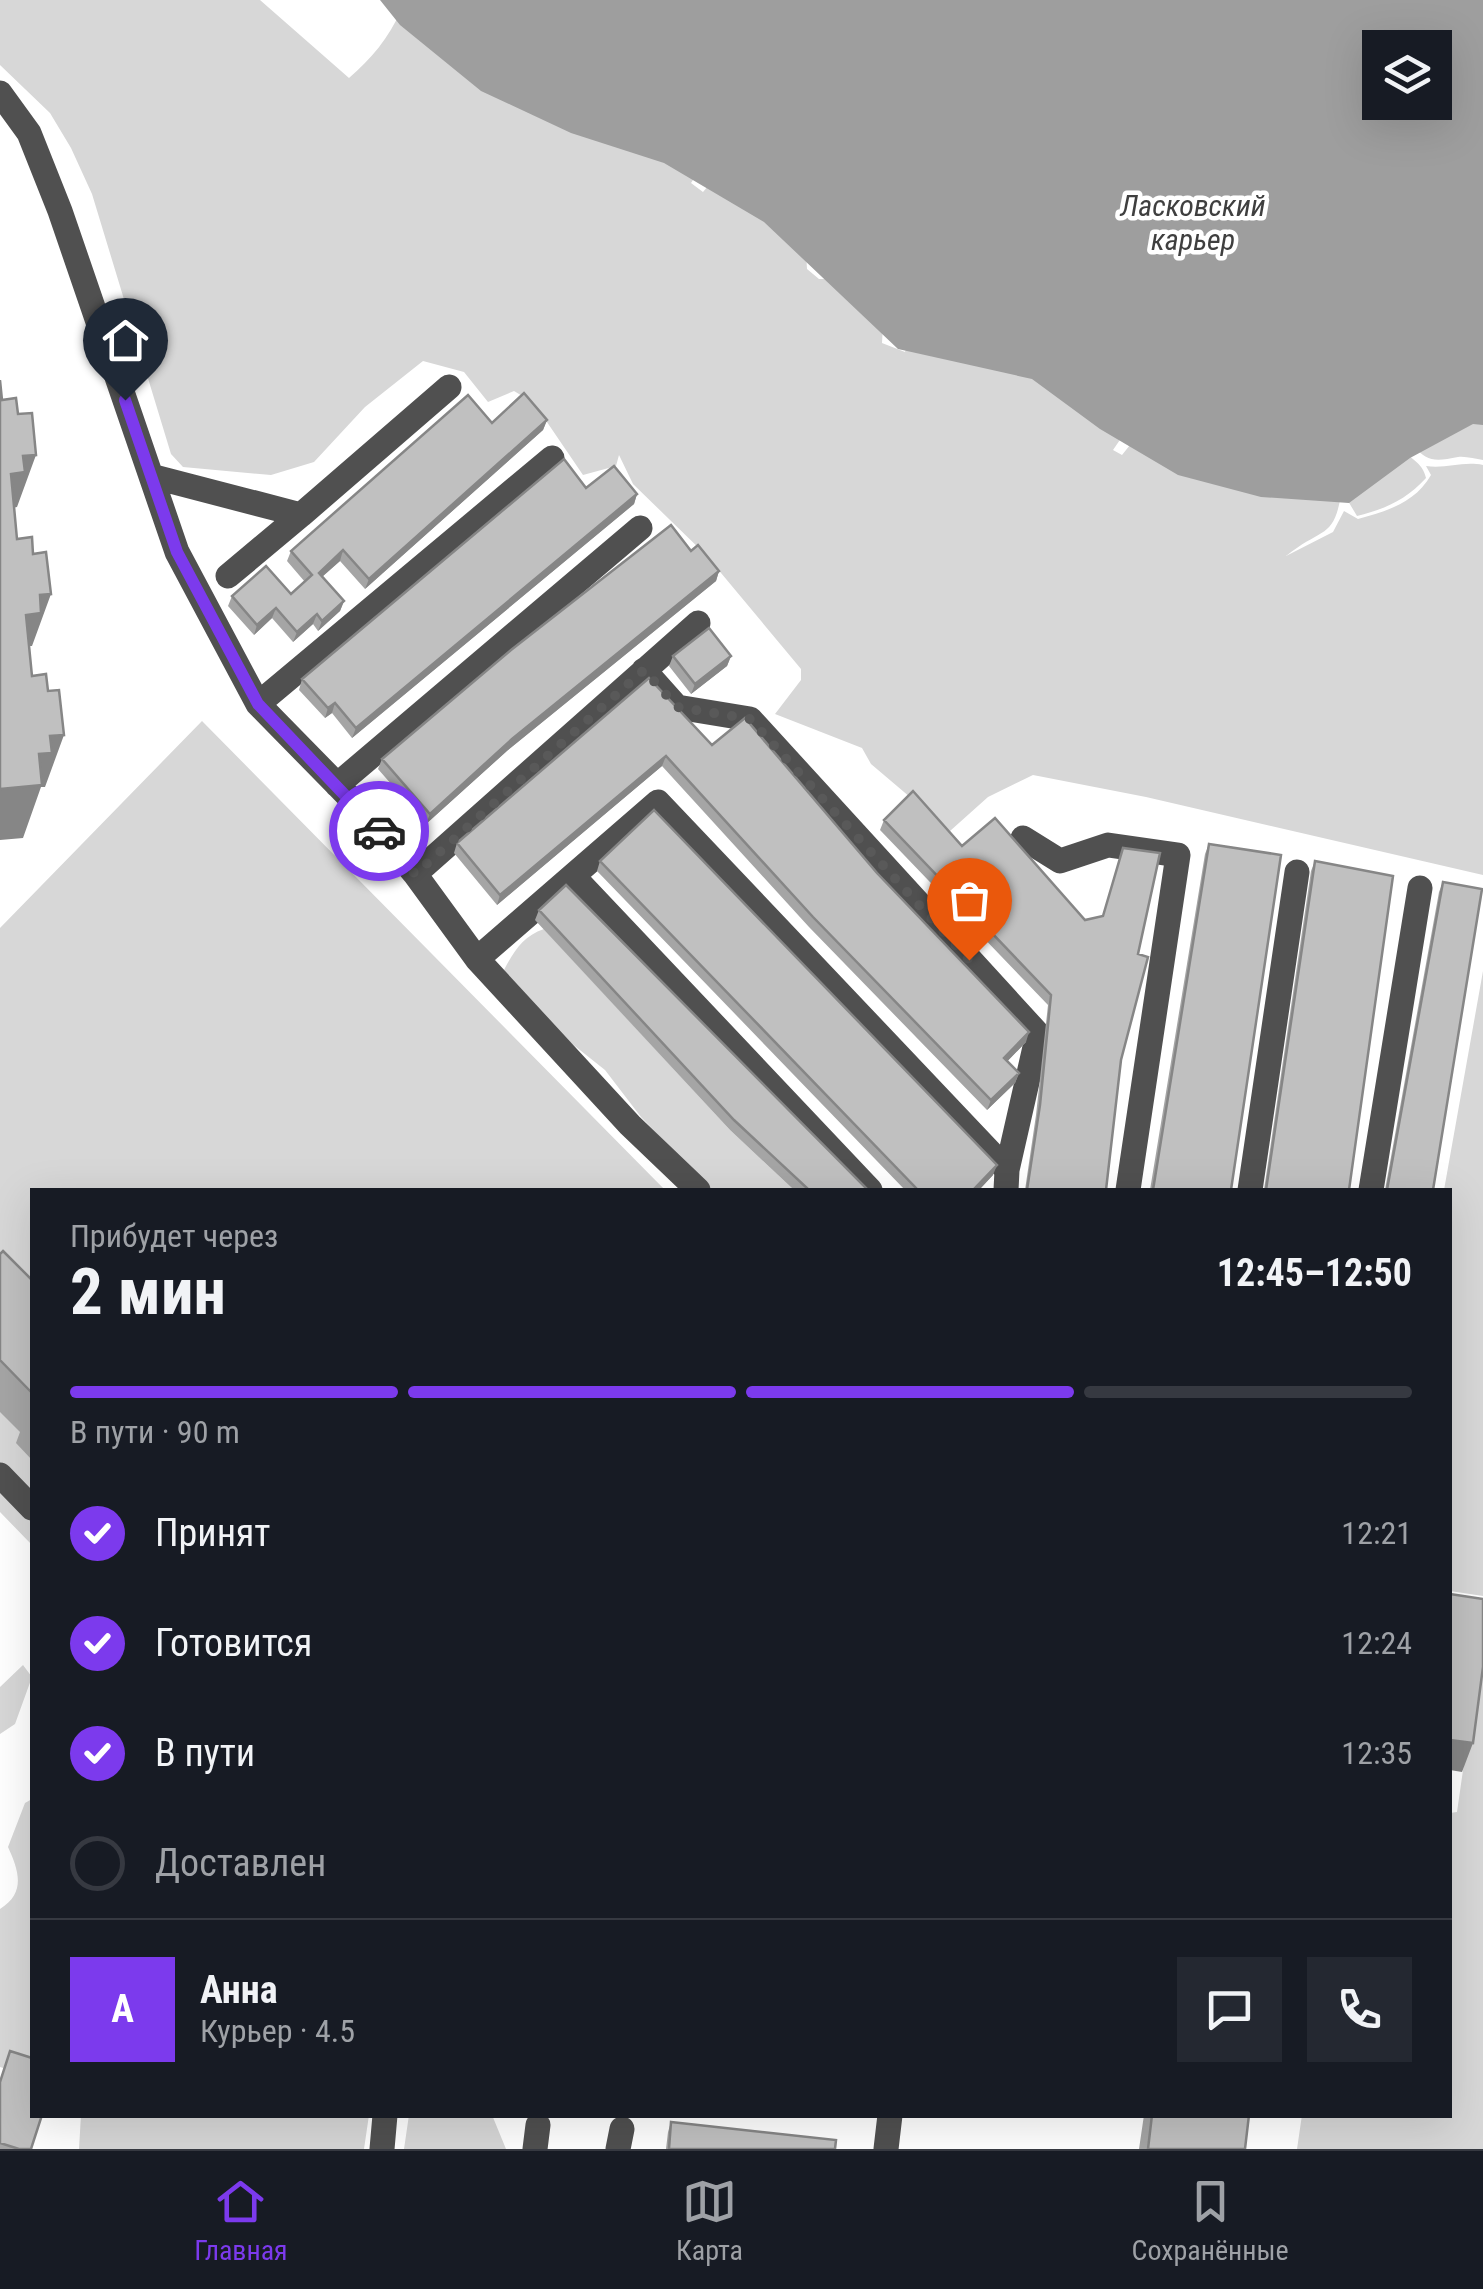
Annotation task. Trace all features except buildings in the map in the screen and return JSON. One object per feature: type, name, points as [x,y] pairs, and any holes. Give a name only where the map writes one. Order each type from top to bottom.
[{"type":"lane","points":[[0,93],[30,133],[177,552],[258,704],[337,785],[415,874],[476,959],[630,1125],[696,1188]]},
{"type":"lane","points":[[228,576],[449,387]]},
{"type":"lane","points":[[258,704],[552,458]]},
{"type":"lane","points":[[151,476],[301,515]]},
{"type":"lane","points":[[337,785],[640,528]]},
{"type":"lane","points":[[415,874],[698,623]]},
{"type":"lane","points":[[644,670],[677,707],[750,719],[1038,1034],[1007,1180]]},
{"type":"lane","points":[[476,959],[658,802],[1007,1180]]},
{"type":"lane","points":[[1023,838],[1060,861],[1108,845],[1178,855],[1128,1188]]},
{"type":"lane","points":[[1250,1188],[1297,872]]},
{"type":"lane","points":[[573,876],[868,1188]]},
{"type":"lane","points":[[1371,1188],[1420,888]]},
{"type":"lane","points":[[0,1475],[30,1506]]},
{"type":"lane","points":[[382,2149],[386,2118]]},
{"type":"lane","points":[[886,2149],[890,2118]]},
{"type":"shaded area","points":[[0,0],[260,0],[349,78],[379,47],[401,10],[707,159],[691,183],[703,192],[718,174],[806,252],[807,269],[819,279],[837,279],[883,325],[882,343],[905,352],[907,346],[949,317],[1126,431],[1113,450],[1122,455],[1134,440],[1343,482],[1332,523],[1286,556],[1333,532],[1344,511],[1358,519],[1409,499],[1431,475],[1426,466],[1483,465],[1483,875],[1146,797],[1033,775],[988,797],[950,831],[871,764],[862,748],[775,714],[801,680],[801,669],[706,555],[633,484],[619,455],[616,466],[583,475],[534,403],[514,391],[488,402],[464,372],[423,361],[365,407],[314,462],[271,475],[183,467],[171,454],[92,194],[50,113],[0,65]]},
{"type":"shaded area","points":[[1483,407],[1483,460],[1433,459],[1413,445]]},
{"type":"shaded area","points":[[1396,448],[1419,464],[1426,478],[1394,503],[1357,516],[1345,496]]},
{"type":"shaded area","points":[[202,721],[663,1188],[30,1188],[30,1543],[0,1512],[0,928]]},
{"type":"shaded area","points":[[544,929],[730,1130],[792,1188],[709,1188],[641,1117],[605,1070],[566,1039],[504,970],[530,936]]},
{"type":"shaded area","points":[[1483,971],[1483,1596],[1452,1591],[1452,1188],[1444,1188]]},
{"type":"shaded area","points":[[1483,1631],[1483,2149],[1297,2149],[1302,2118],[1452,2118],[1452,1813],[1457,1812]]},
{"type":"shaded area","points":[[23,1665],[30,1674],[15,1724],[0,1734],[0,1687]]},
{"type":"shaded area","points":[[30,1800],[30,2076],[0,2067],[0,1909],[17,1889],[17,1873],[8,1847],[25,1803]]},
{"type":"shaded area","points":[[81,2118],[369,2118],[364,2149],[79,2149]]},
{"type":"shaded area","points":[[409,2118],[493,2118],[506,2149],[404,2149]]},
{"type":"water","name":"Ласковский карьер","points":[[380,0],[1483,0],[1483,425],[1473,424],[1410,458],[1349,503],[1261,497],[1178,475],[1100,429],[1032,379],[898,349],[764,222],[664,163],[571,133],[481,91],[400,25]]},
{"type":"way so far","points":[[379,831],[415,874],[644,670],[677,707],[750,719],[969,960]]},
{"type":"route","points":[[125,400],[177,552],[258,704],[379,831]]}]
